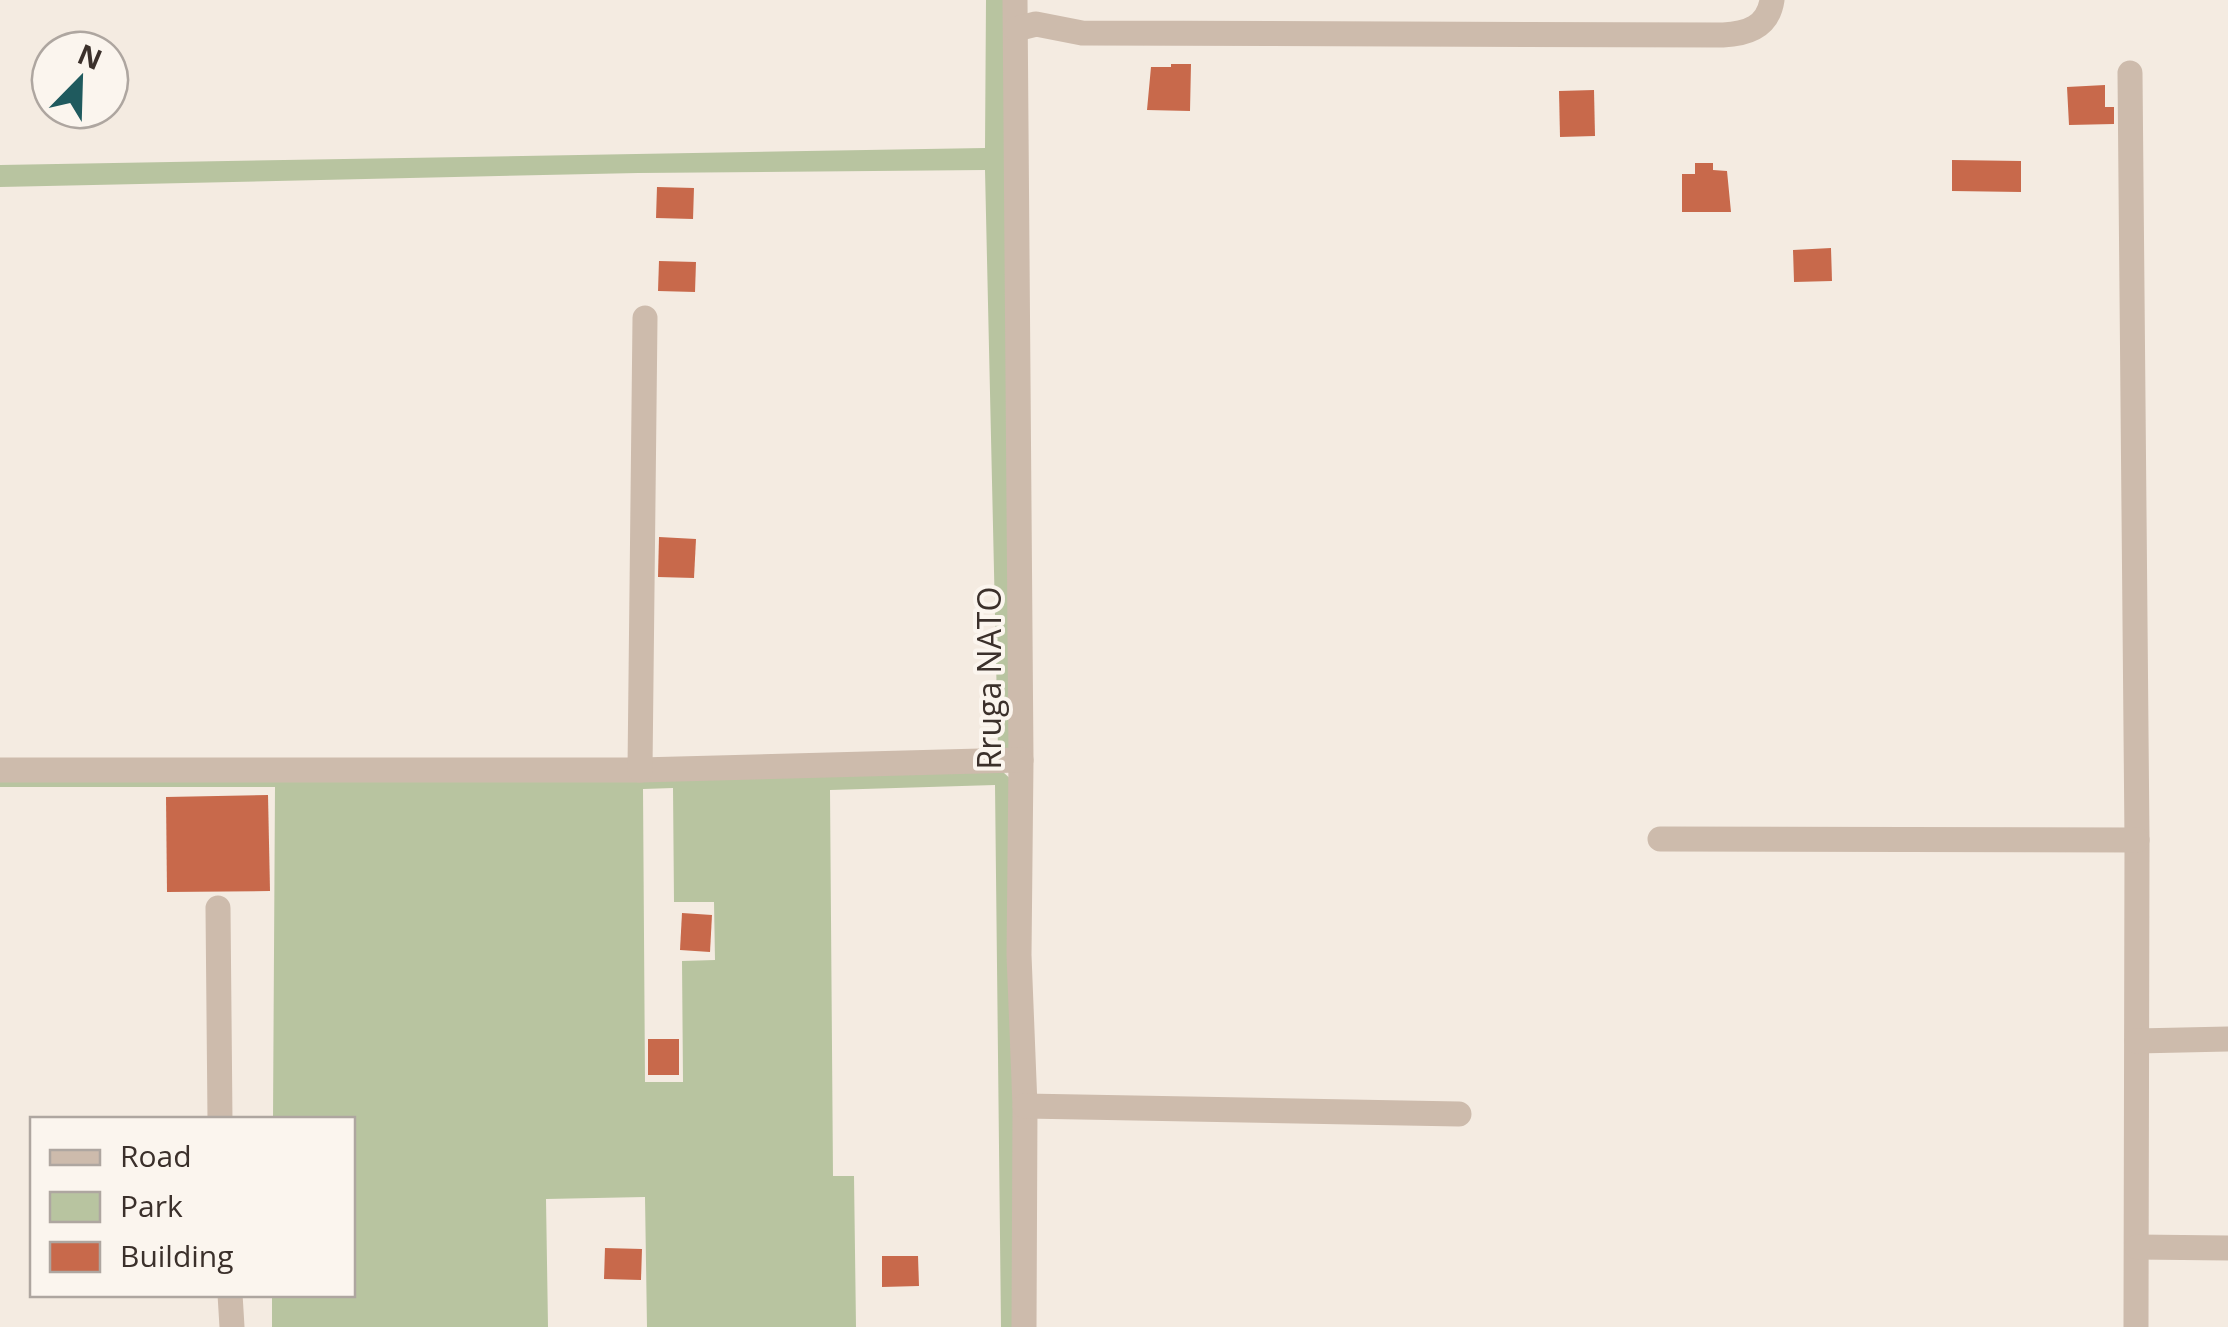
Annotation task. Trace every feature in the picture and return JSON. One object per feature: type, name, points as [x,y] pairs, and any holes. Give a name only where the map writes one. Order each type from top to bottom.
[{"type":"street","name":"Rruga NATO","points":[[1016,0],[1024,1327]]},
{"type":"street","points":[[1016,28],[1036,24],[1082,33],[1723,36],[1745,34],[1759,25],[1768,15],[1772,0]]},
{"type":"street","points":[[2130,72],[2137,840],[2136,1327]]},
{"type":"street","points":[[640,770],[645,318]]},
{"type":"street","points":[[0,770],[640,770],[1022,760]]},
{"type":"street","points":[[1660,838],[2137,840]]},
{"type":"street","points":[[218,908],[220,1117]]},
{"type":"street","points":[[2137,1041],[2228,1039]]},
{"type":"street","points":[[1025,1106],[1459,1114]]},
{"type":"street","points":[[2138,1247],[2228,1248]]},
{"type":"street","points":[[230,1297],[232,1327]]},
{"type":"green space","points":[[986,0],[1006,0],[1018,749],[998,749],[985,170],[0,187],[0,165],[985,148]]},
{"type":"green space","points":[[1003,772],[1014,782],[1020,1327],[1001,1327],[995,785],[830,790],[833,1176],[854,1176],[856,1327],[647,1327],[645,1197],[546,1199],[548,1327],[272,1327],[272,1297],[355,1297],[355,1117],[273,1117],[275,787],[0,787],[0,775]],"holes":[[[673,788],[674,902],[714,902],[715,960],[682,961],[683,1082],[645,1082],[643,789]]]},
{"type":"building","points":[[1191,64],[1190,111],[1147,110],[1151,67]]},
{"type":"building","points":[[2105,85],[2105,107],[2114,107],[2114,124],[2069,125],[2067,87]]},
{"type":"building","points":[[1594,90],[1595,136],[1560,137],[1559,91]]},
{"type":"building","points":[[1952,160],[2021,161],[2021,192],[1952,191]]},
{"type":"building","points":[[1695,163],[1713,163],[1713,170],[1727,171],[1731,212],[1682,212],[1682,174],[1695,174]]},
{"type":"building","points":[[657,187],[694,188],[693,219],[656,218]]},
{"type":"building","points":[[1831,248],[1832,281],[1794,282],[1793,250]]},
{"type":"building","points":[[659,261],[696,262],[695,292],[658,291]]},
{"type":"building","points":[[659,537],[696,539],[694,578],[658,577]]},
{"type":"building","points":[[268,795],[270,891],[167,892],[166,797]]},
{"type":"building","points":[[682,913],[712,915],[710,952],[680,950]]},
{"type":"building","points":[[648,1039],[679,1039],[679,1075],[648,1075]]},
{"type":"building","points":[[605,1248],[642,1249],[641,1280],[604,1279]]},
{"type":"building","points":[[882,1256],[918,1256],[919,1286],[882,1287]]}]
